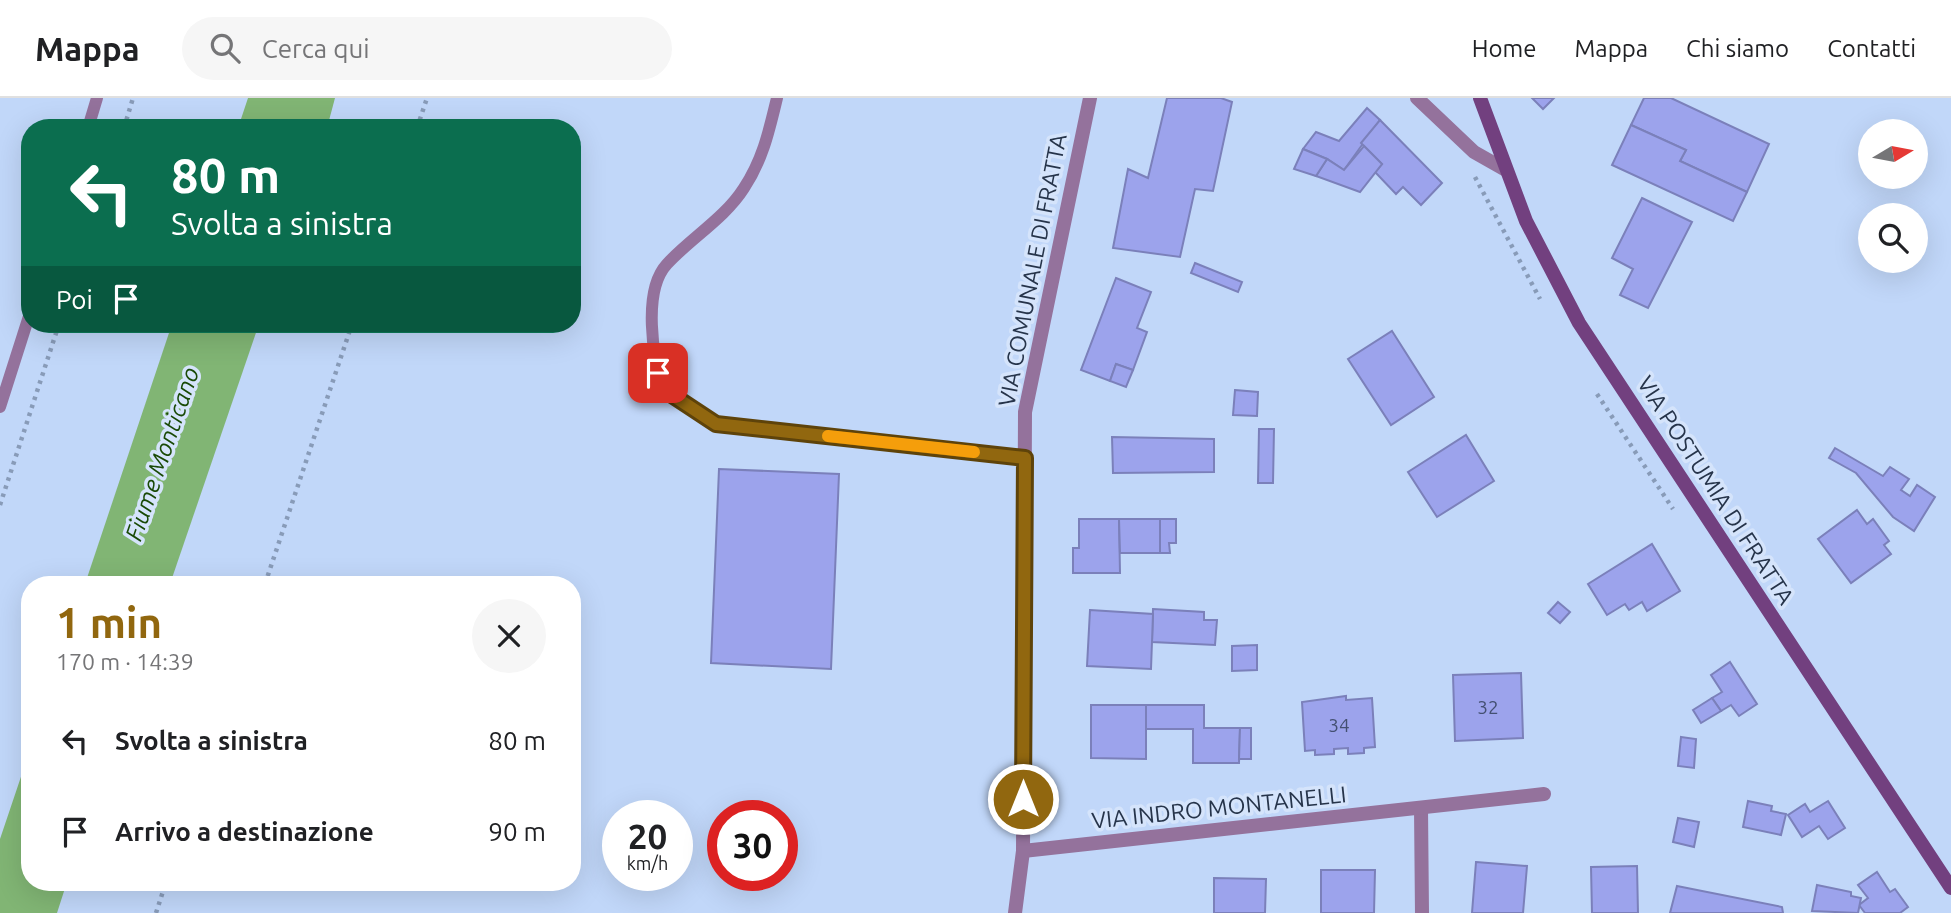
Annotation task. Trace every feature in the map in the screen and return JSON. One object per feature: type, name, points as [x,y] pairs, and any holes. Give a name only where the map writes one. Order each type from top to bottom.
[{"type":"main road","name":"VIA POSTUMIA DI FRATTA","points":[[1480,98],[1504,169],[1526,221],[1579,323],[1951,888]]},
{"type":"street","name":"VIA COMUNALE DI FRATTA","points":[[1015,913],[1023,851],[1025,412],[1030,375],[1090,98]]},
{"type":"street","points":[[1417,98],[1474,152],[1504,169]]},
{"type":"street","name":"VIA INDRO MONTANELLI","points":[[1023,851],[1544,794]]},
{"type":"street","points":[[1421,808],[1422,913]]},
{"type":"lane","points":[[91,119],[97,98]]},
{"type":"lane","points":[[777,98],[765,153],[743,191],[665,266],[653,298],[653,356],[663,389],[716,424],[1025,458]]},
{"type":"lane","points":[[0,407],[24,333]]},
{"type":"path","points":[[127,119],[134,98]]},
{"type":"path","points":[[420,119],[427,98]]},
{"type":"path","points":[[0,505],[56,333]]},
{"type":"path","points":[[268,576],[349,333]]},
{"type":"path","points":[[156,913],[163,891]]},
{"type":"water","points":[[248,98],[335,98],[329,119],[241,119]]},
{"type":"water","name":"Fiume Monticano","points":[[169,333],[256,333],[173,576],[88,576]]},
{"type":"water","points":[[21,777],[21,891],[64,891],[57,913],[0,913],[0,839]]},
{"type":"building","points":[[1167,98],[1221,98],[1232,102],[1213,191],[1195,189],[1180,257],[1113,248],[1128,169],[1148,178]]},
{"type":"building","points":[[1532,98],[1554,98],[1543,109]]},
{"type":"building","points":[[1644,98],[1671,98],[1769,144],[1747,192],[1680,161],[1686,150],[1631,125]]},
{"type":"building","points":[[1367,108],[1380,120],[1344,170],[1303,149],[1316,132],[1339,141]]},
{"type":"building","points":[[1380,120],[1442,183],[1421,205],[1403,187],[1396,194],[1375,172],[1382,164],[1361,143]]},
{"type":"building","points":[[1631,125],[1686,150],[1680,161],[1747,192],[1733,221],[1612,165]]},
{"type":"building","points":[[1364,146],[1382,164],[1360,192],[1316,176],[1327,159],[1344,170]]},
{"type":"building","points":[[1303,149],[1327,159],[1316,176],[1294,169]]},
{"type":"building","points":[[1642,198],[1692,222],[1648,308],[1620,295],[1633,269],[1612,258]]},
{"type":"building","points":[[1195,263],[1242,282],[1238,292],[1191,273]]},
{"type":"building","points":[[1116,278],[1151,292],[1137,328],[1147,332],[1133,370],[1116,364],[1110,381],[1081,370]]},
{"type":"building","points":[[1392,331],[1434,397],[1391,425],[1348,359]]},
{"type":"building","points":[[1116,364],[1133,370],[1126,387],[1110,381]]},
{"type":"building","points":[[1235,390],[1258,392],[1257,416],[1233,415]]},
{"type":"building","points":[[1259,429],[1274,429],[1273,483],[1258,483]]},
{"type":"building","points":[[1466,435],[1494,481],[1437,517],[1408,472]]},
{"type":"building","points":[[1112,437],[1214,439],[1214,472],[1113,473]]},
{"type":"building","points":[[1835,448],[1883,476],[1890,467],[1909,479],[1901,490],[1910,496],[1917,485],[1935,497],[1914,531],[1893,517],[1856,473],[1829,458]]},
{"type":"building","points":[[719,469],[839,474],[831,669],[711,663]]},
{"type":"building","points":[[1857,510],[1867,524],[1873,519],[1889,541],[1884,545],[1891,554],[1851,583],[1818,539]]},
{"type":"building","points":[[1079,519],[1119,519],[1120,573],[1073,573],[1073,548],[1079,548]]},
{"type":"building","points":[[1119,519],[1160,519],[1160,553],[1120,553]]},
{"type":"building","points":[[1160,519],[1176,519],[1176,543],[1169,543],[1170,553],[1160,553]]},
{"type":"building","points":[[1652,544],[1680,591],[1647,611],[1642,602],[1629,610],[1625,604],[1607,615],[1588,584]]},
{"type":"building","points":[[1558,602],[1570,612],[1560,623],[1548,613]]},
{"type":"building","points":[[1153,609],[1204,612],[1204,620],[1217,620],[1215,645],[1152,642]]},
{"type":"building","points":[[1090,610],[1153,614],[1151,669],[1087,666]]},
{"type":"building","points":[[1257,645],[1257,670],[1232,671],[1232,646]]},
{"type":"building","points":[[1730,662],[1757,704],[1739,716],[1731,705],[1721,711],[1712,698],[1722,692],[1711,675]]},
{"type":"building","points":[[1521,673],[1523,738],[1455,741],[1453,675]]},
{"type":"building","points":[[1346,696],[1346,700],[1372,698],[1375,747],[1364,748],[1364,753],[1348,754],[1348,748],[1334,749],[1334,754],[1315,755],[1315,750],[1305,751],[1302,702]]},
{"type":"building","points":[[1712,698],[1721,711],[1701,723],[1693,710]]},
{"type":"building","points":[[1091,705],[1146,705],[1146,759],[1091,758]]},
{"type":"building","points":[[1146,705],[1204,705],[1204,728],[1240,728],[1239,763],[1193,763],[1193,729],[1146,729]]},
{"type":"building","points":[[1240,728],[1251,728],[1251,759],[1239,759]]},
{"type":"building","points":[[1681,737],[1696,739],[1694,768],[1678,766]]},
{"type":"building","points":[[1748,801],[1772,806],[1771,811],[1786,814],[1781,835],[1743,827]]},
{"type":"building","points":[[1828,801],[1845,828],[1828,839],[1819,826],[1802,837],[1788,815],[1805,804],[1810,812]]},
{"type":"building","points":[[1678,818],[1699,822],[1694,847],[1673,842]]},
{"type":"building","points":[[1476,862],[1527,866],[1523,913],[1472,913]]},
{"type":"building","points":[[1637,866],[1638,913],[1592,913],[1591,867]]},
{"type":"building","points":[[1321,870],[1375,870],[1374,913],[1321,913]]},
{"type":"building","points":[[1877,872],[1890,892],[1895,889],[1908,907],[1900,913],[1865,913],[1859,905],[1868,898],[1858,885]]},
{"type":"building","points":[[1214,878],[1266,879],[1265,913],[1214,913]]},
{"type":"building","points":[[1817,885],[1851,892],[1851,896],[1861,898],[1858,913],[1812,911]]},
{"type":"building","points":[[1677,886],[1782,907],[1783,913],[1670,913]]},
{"type":"slow traffic","points":[[828,436],[974,452]]},
{"type":"route","points":[[658,373],[663,389],[716,424],[1025,458],[1023,799]]}]
